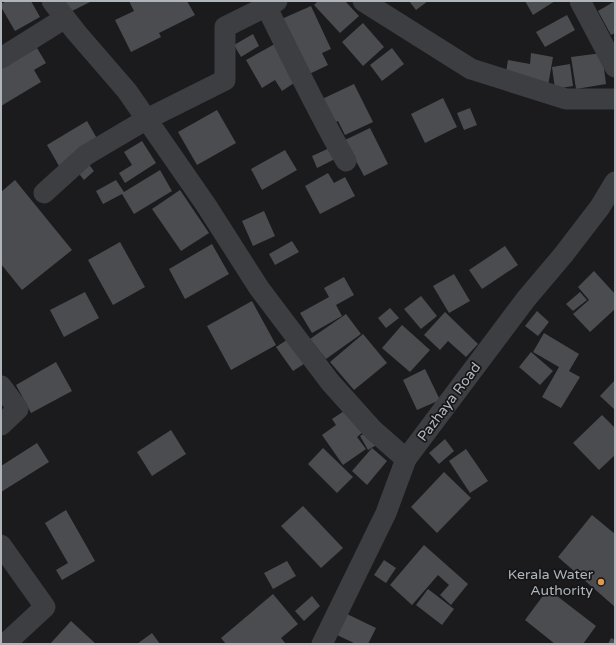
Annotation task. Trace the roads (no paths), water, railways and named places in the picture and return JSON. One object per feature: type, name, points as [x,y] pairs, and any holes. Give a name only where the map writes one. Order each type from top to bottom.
[{"type":"street","points":[[52,1],[127,91],[206,205],[259,288],[330,382],[373,430],[406,460]]},
{"type":"street","points":[[363,1],[471,69],[566,99],[615,99]]},
{"type":"street","points":[[580,1],[615,67]]},
{"type":"street","points":[[44,192],[86,155],[147,120],[225,80],[225,28],[272,4],[320,116],[346,161]]},
{"type":"street","points":[[1,58],[65,18]]},
{"type":"street","name":"Pazhaya Road","points":[[322,644],[386,513],[406,460],[526,299],[564,254],[600,206],[615,182]]},
{"type":"street","points":[[1,386],[18,409],[1,425]]},
{"type":"street","points":[[1,545],[44,607],[5,644]]},
{"type":"place","name":"Kerala Water Authority","points":[[601,582]]}]
